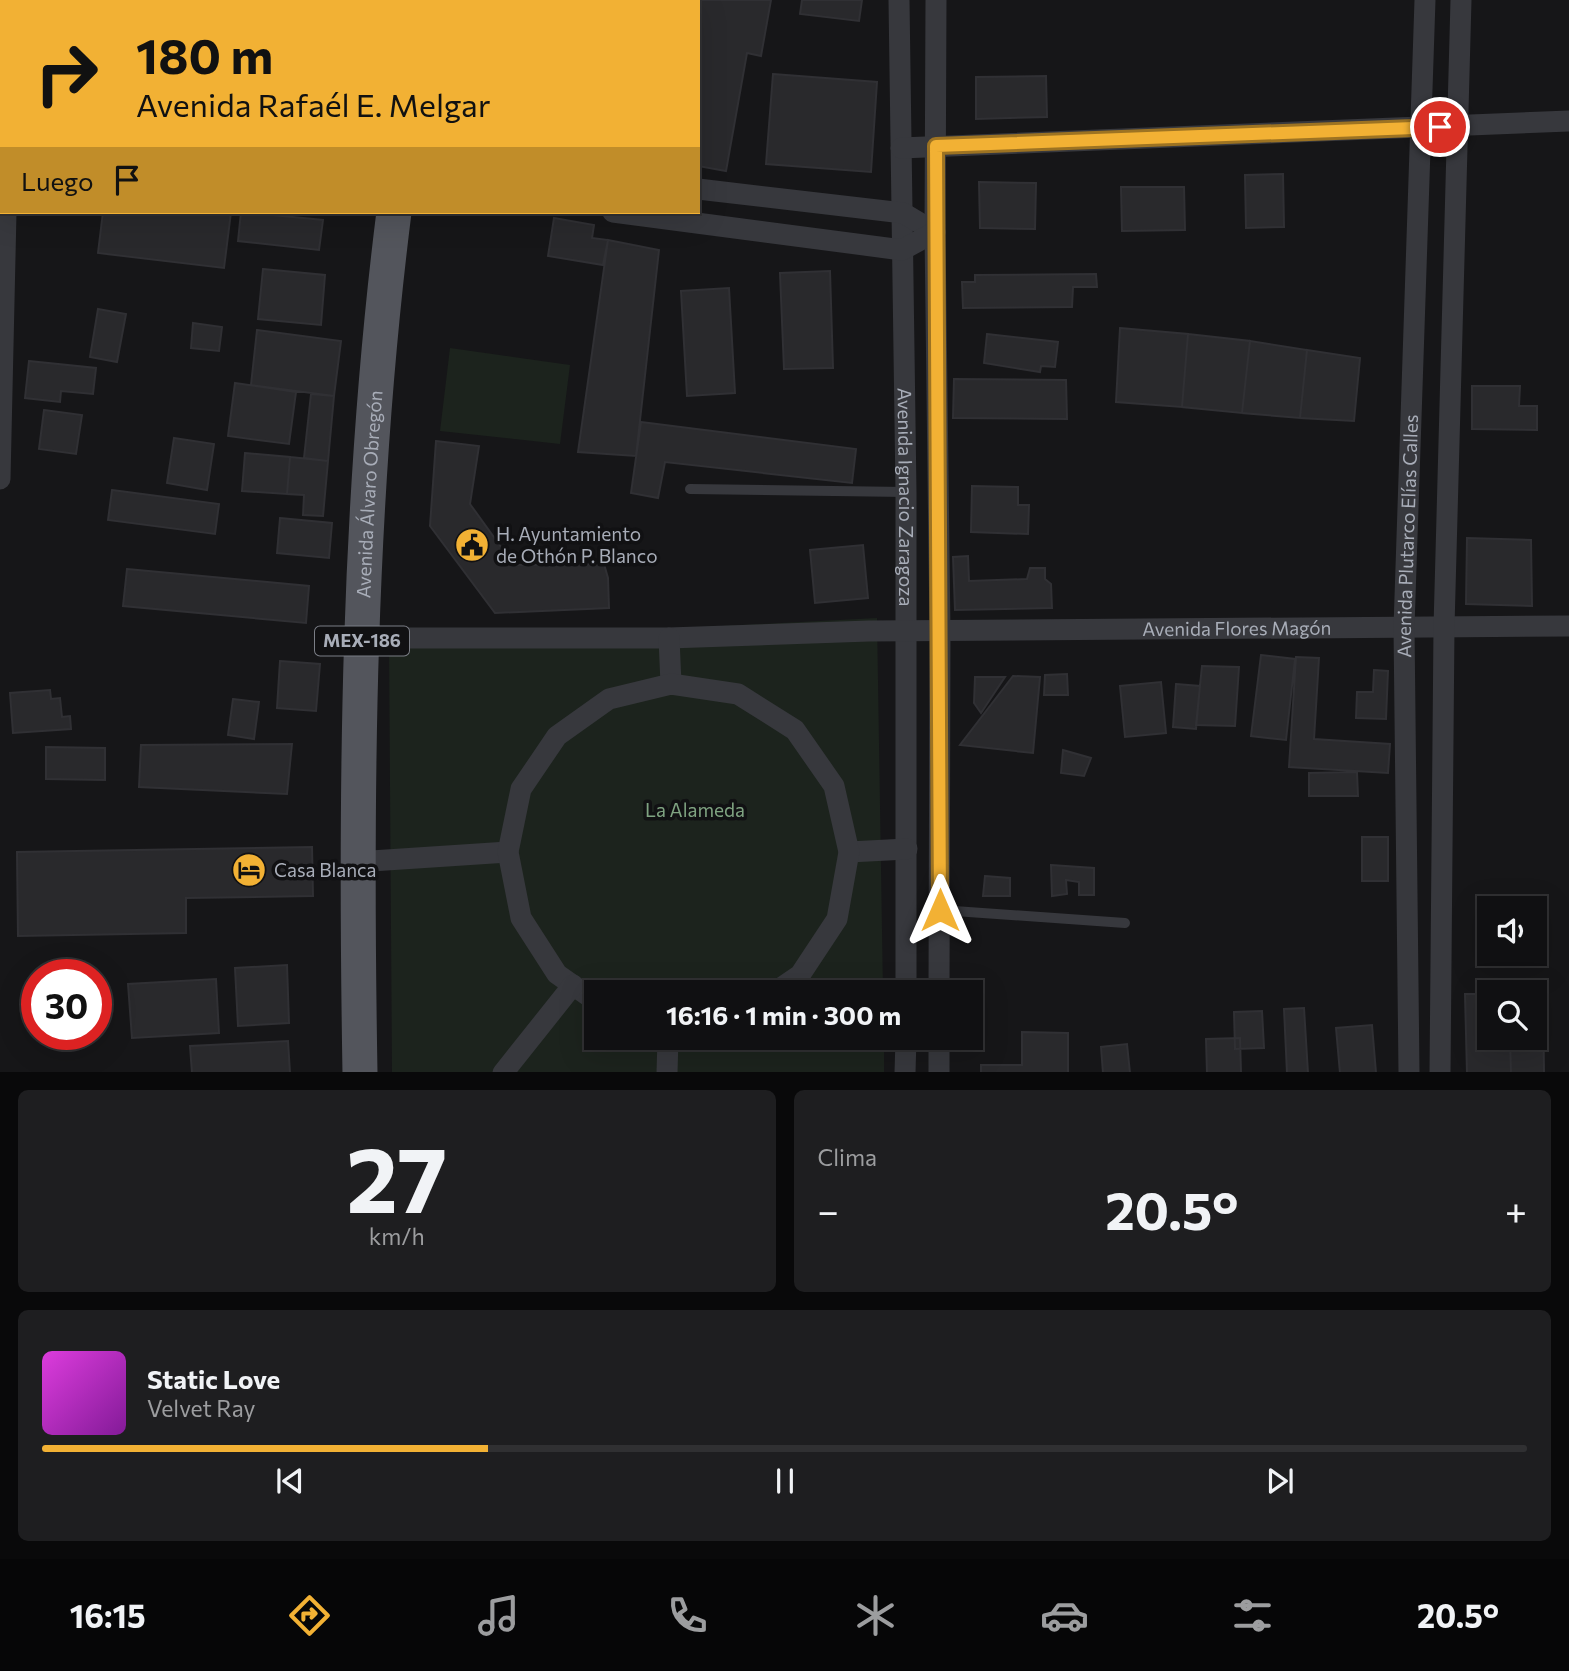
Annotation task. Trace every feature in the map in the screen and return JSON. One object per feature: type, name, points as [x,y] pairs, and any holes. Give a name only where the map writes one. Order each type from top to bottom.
[{"type":"main road","name":"Avenida Álvaro Obregón","points":[[360,1072],[356,862],[366,501],[383,301],[394,214]]},
{"type":"street","name":"Avenida Ignacio Zaragoza","points":[[899,0],[906,492],[906,980]]},
{"type":"street","name":"Avenida Ignacio Zaragoza","points":[[936,0],[939,980]]},
{"type":"street","name":"Avenida Plutarco Elías Calles","points":[[1409,1072],[1404,627],[1424,0]]},
{"type":"street","name":"Avenida Plutarco Elías Calles","points":[[1440,1072],[1444,627],[1461,0]]},
{"type":"street","points":[[901,148],[1569,121]]},
{"type":"street","points":[[700,189],[903,213],[935,232]]},
{"type":"street","points":[[0,479],[6,214]]},
{"type":"street","points":[[628,214],[902,250],[935,232]]},
{"type":"street","points":[[906,492],[939,493]]},
{"type":"street","name":"Avenida Flores Magón","points":[[362,638],[669,639],[869,631],[906,633],[1569,626]]},
{"type":"street","points":[[669,639],[671,684]]},
{"type":"street","points":[[584,993],[557,974],[521,918],[509,852],[521,789],[557,736],[609,699],[671,684],[738,694],[795,730],[834,786],[849,852],[837,919],[800,975],[793,980]]},
{"type":"street","points":[[849,852],[907,849]]},
{"type":"street","points":[[356,862],[509,852]]},
{"type":"street","points":[[504,1072],[573,985]]},
{"type":"street","points":[[667,1072],[668,1050]]},
{"type":"street","points":[[905,1072],[906,1050]]},
{"type":"street","points":[[939,1050],[939,1072]]},
{"type":"lane","points":[[690,489],[906,492]]},
{"type":"lane","points":[[940,910],[1125,923]]},
{"type":"green space","points":[[450,348],[570,365],[560,444],[440,431]]},
{"type":"green space","name":"La Alameda","points":[[877,618],[883,980],[584,980],[584,1050],[884,1050],[884,1072],[392,1072],[389,643]]},
{"type":"building","points":[[700,0],[771,0],[761,56],[747,53],[726,171],[700,166]]},
{"type":"building","points":[[802,0],[862,0],[859,21],[800,14]]},
{"type":"building","points":[[773,74],[877,82],[871,172],[766,164]]},
{"type":"building","points":[[1046,76],[1047,117],[976,119],[976,77]]},
{"type":"building","points":[[1283,174],[1284,227],[1246,228],[1245,175]]},
{"type":"building","points":[[979,182],[1036,183],[1035,229],[980,228]]},
{"type":"building","points":[[1121,187],[1184,187],[1185,230],[1122,231]]},
{"type":"building","points":[[103,214],[231,214],[224,268],[98,253]]},
{"type":"building","points":[[241,214],[323,220],[319,250],[238,241]]},
{"type":"building","points":[[554,218],[594,225],[592,238],[608,240],[603,265],[548,256]]},
{"type":"building","points":[[608,240],[659,250],[636,456],[578,452]]},
{"type":"building","points":[[263,269],[325,275],[321,325],[258,319]]},
{"type":"building","points":[[830,271],[833,368],[784,369],[780,273]]},
{"type":"building","points":[[1096,274],[1097,287],[1073,287],[1072,307],[963,308],[962,282],[975,282],[975,275]]},
{"type":"building","points":[[729,288],[735,393],[687,396],[681,291]]},
{"type":"building","points":[[98,309],[126,314],[117,362],[90,357]]},
{"type":"building","points":[[193,323],[222,327],[219,351],[191,348]]},
{"type":"building","points":[[1120,328],[1188,334],[1182,407],[1116,402]]},
{"type":"building","points":[[257,330],[341,341],[334,396],[251,385]]},
{"type":"building","points":[[987,334],[1058,342],[1055,367],[1041,366],[1040,372],[984,363]]},
{"type":"building","points":[[1188,334],[1250,341],[1242,413],[1182,407]]},
{"type":"building","points":[[1250,341],[1307,350],[1300,418],[1242,413]]},
{"type":"building","points":[[1307,350],[1360,358],[1354,421],[1300,418]]},
{"type":"building","points":[[29,361],[96,368],[93,394],[61,391],[60,402],[25,398]]},
{"type":"building","points":[[954,379],[1066,380],[1067,419],[953,418]]},
{"type":"building","points":[[235,383],[296,392],[289,444],[228,436]]},
{"type":"building","points":[[1472,386],[1520,386],[1519,406],[1537,406],[1537,430],[1472,429]]},
{"type":"building","points":[[311,394],[334,396],[328,461],[304,458]]},
{"type":"building","points":[[44,410],[82,415],[76,454],[39,449]]},
{"type":"building","points":[[641,422],[856,449],[852,483],[665,462],[658,498],[631,493]]},
{"type":"building","points":[[174,438],[214,444],[207,490],[167,483]]},
{"type":"building","name":"H. Ayuntamiento de Othón P. Blanco","points":[[436,441],[479,446],[470,504],[514,565],[604,564],[608,578],[609,608],[495,613],[430,526]]},
{"type":"building","points":[[245,453],[290,457],[287,494],[242,491]]},
{"type":"building","points":[[290,457],[328,461],[323,516],[303,515],[304,495],[287,494]]},
{"type":"building","points":[[972,486],[1018,487],[1018,505],[1029,505],[1028,534],[971,532]]},
{"type":"building","points":[[112,490],[219,504],[215,534],[108,520]]},
{"type":"building","points":[[280,518],[332,523],[329,558],[277,553]]},
{"type":"building","points":[[1467,538],[1531,540],[1532,606],[1466,604]]},
{"type":"building","points":[[863,545],[868,598],[815,603],[810,550]]},
{"type":"building","points":[[968,556],[969,581],[1027,579],[1030,568],[1045,568],[1045,579],[1051,584],[1052,608],[955,610],[953,557]]},
{"type":"building","points":[[127,569],[309,586],[306,623],[123,606]]},
{"type":"building","points":[[1261,655],[1295,659],[1286,740],[1251,736]]},
{"type":"building","points":[[1296,657],[1319,658],[1314,739],[1390,744],[1388,773],[1289,767]]},
{"type":"building","points":[[280,661],[320,664],[316,711],[277,708]]},
{"type":"building","points":[[1202,666],[1239,667],[1235,726],[1196,725]]},
{"type":"building","points":[[1374,670],[1388,671],[1386,719],[1356,718],[1357,692],[1373,692]]},
{"type":"building","points":[[1067,674],[1068,695],[1044,695],[1045,675]]},
{"type":"building","points":[[1013,676],[1040,677],[1033,753],[960,745]]},
{"type":"building","points":[[975,677],[1005,677],[981,713],[974,703]]},
{"type":"building","points":[[1161,682],[1166,733],[1125,737],[1120,686]]},
{"type":"building","points":[[1176,684],[1200,686],[1196,729],[1173,727]]},
{"type":"building","points":[[50,690],[51,699],[60,698],[62,717],[70,716],[71,729],[13,733],[10,693]]},
{"type":"building","points":[[233,699],[259,702],[254,739],[228,735]]},
{"type":"building","points":[[292,744],[287,794],[139,787],[141,745]]},
{"type":"building","points":[[46,747],[105,748],[105,780],[46,779]]},
{"type":"building","points":[[1063,750],[1091,758],[1084,776],[1061,773]]},
{"type":"building","points":[[1357,772],[1358,796],[1309,796],[1309,773]]},
{"type":"building","points":[[1362,837],[1388,837],[1388,881],[1362,881]]},
{"type":"building","points":[[312,847],[313,896],[186,898],[186,933],[18,936],[17,852]]},
{"type":"building","points":[[1051,865],[1094,868],[1094,895],[1079,895],[1079,882],[1066,880],[1067,894],[1052,896]]},
{"type":"building","points":[[985,876],[1010,878],[1010,896],[983,896]]},
{"type":"building","points":[[287,965],[289,1023],[238,1026],[235,968]]},
{"type":"building","points":[[216,979],[219,1033],[132,1038],[128,984]]},
{"type":"building","points":[[1465,994],[1477,994],[1477,1050],[1510,1050],[1511,1072],[1467,1072]]},
{"type":"building","points":[[1304,1008],[1308,1072],[1287,1072],[1284,1009]]},
{"type":"building","points":[[1262,1011],[1264,1048],[1235,1049],[1234,1012]]},
{"type":"building","points":[[1372,1025],[1376,1072],[1340,1072],[1336,1028]]},
{"type":"building","points":[[1022,1032],[1068,1033],[1068,1072],[981,1072],[981,1065],[1022,1065]]},
{"type":"building","points":[[1240,1038],[1241,1072],[1207,1072],[1206,1039]]},
{"type":"building","points":[[288,1041],[290,1072],[192,1072],[190,1046]]},
{"type":"building","points":[[1127,1044],[1130,1072],[1103,1072],[1101,1047]]},
{"type":"building","points":[[1510,1050],[1544,1050],[1544,1072],[1511,1072]]},
{"type":"place","name":"H. Ayuntamiento de Othón P. Blanco","points":[[472,545]]},
{"type":"place","name":"Casa Blanca","points":[[249,870]]},
{"type":"route","points":[[940,910],[936,146],[1440,127]]}]
